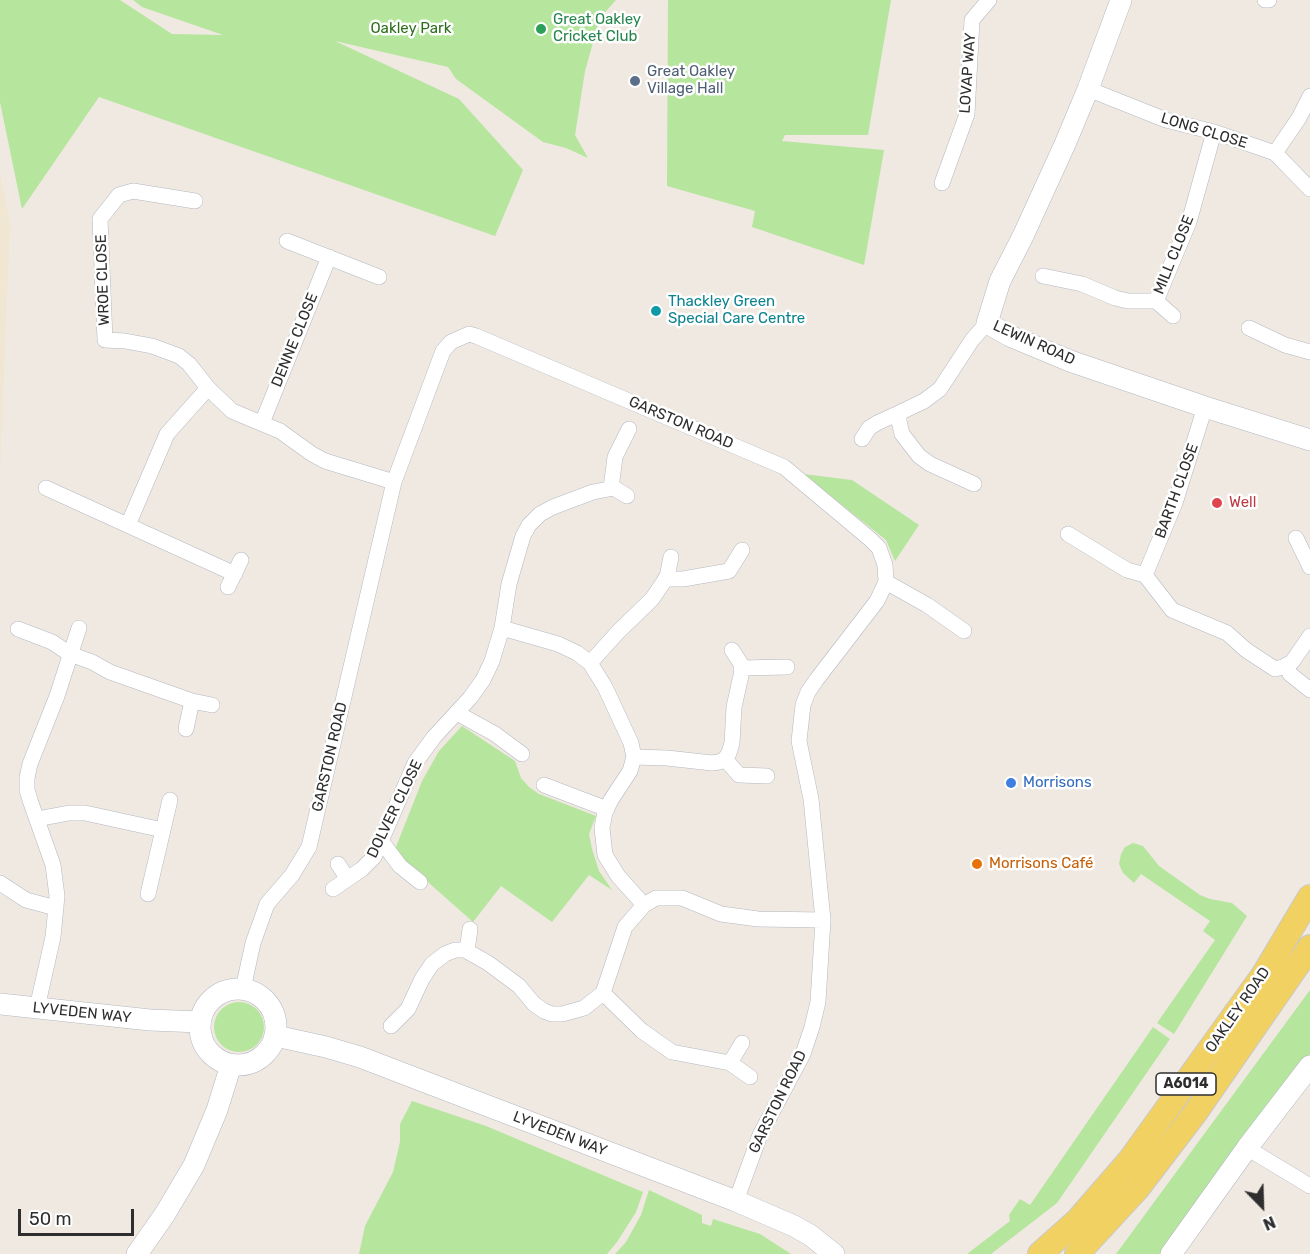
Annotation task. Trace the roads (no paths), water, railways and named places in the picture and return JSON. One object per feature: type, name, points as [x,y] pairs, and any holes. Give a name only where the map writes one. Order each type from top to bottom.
[{"type":"main road","name":"OAKLEY ROAD","points":[[1041,1254],[1077,1221],[1130,1160],[1264,974],[1310,897]]},
{"type":"main road","name":"OAKLEY ROAD","points":[[1077,1254],[1137,1189],[1195,1113],[1310,948]]},
{"type":"street","name":"LOVAP WAY","points":[[942,183],[967,114],[972,20],[989,0]]},
{"type":"street","name":"LEWIN ROAD","points":[[1121,0],[1088,88],[1037,205],[1000,281],[987,323],[1010,336],[1070,361],[1310,440]]},
{"type":"street","name":"LONG CLOSE","points":[[1088,88],[1166,120],[1214,132],[1275,153],[1310,189]]},
{"type":"street","points":[[1275,153],[1299,118],[1310,96]]},
{"type":"street","name":"MILL CLOSE","points":[[1043,276],[1082,284],[1128,301],[1156,302],[1189,222],[1214,132]]},
{"type":"street","name":"WROE CLOSE","points":[[195,201],[133,191],[119,195],[100,219],[105,340],[152,346],[179,356],[189,364],[208,388]]},
{"type":"street","points":[[287,241],[379,277]]},
{"type":"street","name":"DENNE CLOSE","points":[[262,423],[329,257]]},
{"type":"street","points":[[1156,302],[1173,316]]},
{"type":"street","points":[[862,439],[869,428],[924,401],[940,389],[972,340],[987,323]]},
{"type":"street","points":[[1249,328],[1285,345],[1310,352]]},
{"type":"street","name":"GARSTON ROAD","points":[[243,989],[253,943],[267,904],[292,875],[309,847],[394,482],[438,361],[443,351],[452,342],[469,334],[500,345],[784,467],[879,548],[885,565],[886,582],[878,601],[808,693],[802,712],[800,741],[812,799],[823,920],[818,1002],[803,1054],[760,1135],[736,1201]]},
{"type":"street","points":[[128,525],[167,434],[208,388],[232,411],[244,418],[280,431],[325,461],[394,482]]},
{"type":"street","name":"BARTH CLOSE","points":[[1145,574],[1175,503],[1205,407]]},
{"type":"street","points":[[899,413],[898,421],[902,434],[919,456],[930,464],[974,484]]},
{"type":"street","points":[[627,496],[611,488],[615,457],[629,429]]},
{"type":"street","points":[[46,488],[235,574]]},
{"type":"street","name":"DOLVER CLOSE","points":[[333,889],[362,869],[374,857],[415,763],[434,736],[457,713],[483,680],[492,661],[502,628],[509,584],[523,536],[529,525],[540,514],[553,507],[611,488]]},
{"type":"street","points":[[1068,534],[1127,570],[1145,574],[1172,610],[1227,633],[1246,650],[1275,669],[1286,665],[1300,653],[1310,636]]},
{"type":"street","points":[[1296,538],[1310,567]]},
{"type":"street","points":[[665,579],[683,579],[729,571],[742,550]]},
{"type":"street","points":[[590,663],[652,599],[665,579],[671,556]]},
{"type":"street","points":[[886,582],[927,605],[964,631]]},
{"type":"street","points":[[37,1008],[53,937],[57,896],[53,865],[27,790],[27,778],[79,628]]},
{"type":"street","points":[[502,628],[558,644],[577,653],[590,663],[605,687],[631,743],[634,757],[630,771],[607,809],[602,828],[605,855],[609,865],[644,905]]},
{"type":"street","points":[[18,629],[52,642],[70,654],[134,682],[192,701],[212,705]]},
{"type":"street","points":[[634,757],[712,763],[725,759],[732,743],[732,725],[741,668],[732,650]]},
{"type":"street","points":[[1286,665],[1290,674],[1310,690]]},
{"type":"street","points":[[741,668],[787,667]]},
{"type":"street","points":[[186,729],[192,701]]},
{"type":"street","points":[[457,713],[495,734],[522,754]]},
{"type":"street","points":[[725,759],[739,775],[767,776]]},
{"type":"street","points":[[544,785],[607,809]]},
{"type":"street","points":[[148,894],[170,800]]},
{"type":"street","points":[[37,819],[69,813],[85,813],[163,830]]},
{"type":"street","points":[[382,842],[400,866],[420,882]]},
{"type":"street","points":[[338,864],[347,878]]},
{"type":"street","points":[[0,883],[26,900],[56,908]]},
{"type":"street","points":[[391,1026],[408,1009],[432,964],[455,950],[467,951],[504,974],[519,986],[534,1004],[552,1014],[574,1012],[584,1008],[603,993],[625,927],[644,905],[656,898],[682,898],[721,914],[758,919],[823,920]]},
{"type":"street","points":[[467,951],[470,929]]},
{"type":"street","points":[[232,989],[243,989],[258,995],[270,1005],[276,1019],[276,1036],[264,1056],[254,1062],[231,1065],[217,1059],[207,1049],[201,1035],[200,1023],[204,1010],[211,1000],[232,989]]},
{"type":"street","points":[[603,993],[642,1031],[672,1052],[730,1063],[750,1077]]},
{"type":"street","name":"LYVEDEN WAY","points":[[0,1004],[200,1023]]},
{"type":"street","name":"LYVEDEN WAY","points":[[276,1036],[326,1047],[360,1058],[736,1201],[810,1234],[834,1254]]},
{"type":"street","points":[[730,1063],[741,1043]]},
{"type":"street","points":[[137,1254],[159,1223],[194,1165],[217,1110],[231,1065]]},
{"type":"street","points":[[1172,1254],[1247,1148],[1310,1066]]},
{"type":"street","points":[[1247,1148],[1310,1186]]},
{"type":"place","name":"Great Oakley Cricket Club","points":[[541,29]]},
{"type":"place","name":"Great Oakley Village Hall","points":[[635,81]]},
{"type":"place","name":"Thackley Green Special Care Centre","points":[[656,311]]},
{"type":"place","name":"Well","points":[[1217,503]]},
{"type":"place","name":"Morrisons","points":[[1011,783]]},
{"type":"place","name":"Morrisons Café","points":[[977,864]]},
{"type":"park label","name":"Oakley Park","points":[[411,29]]}]
